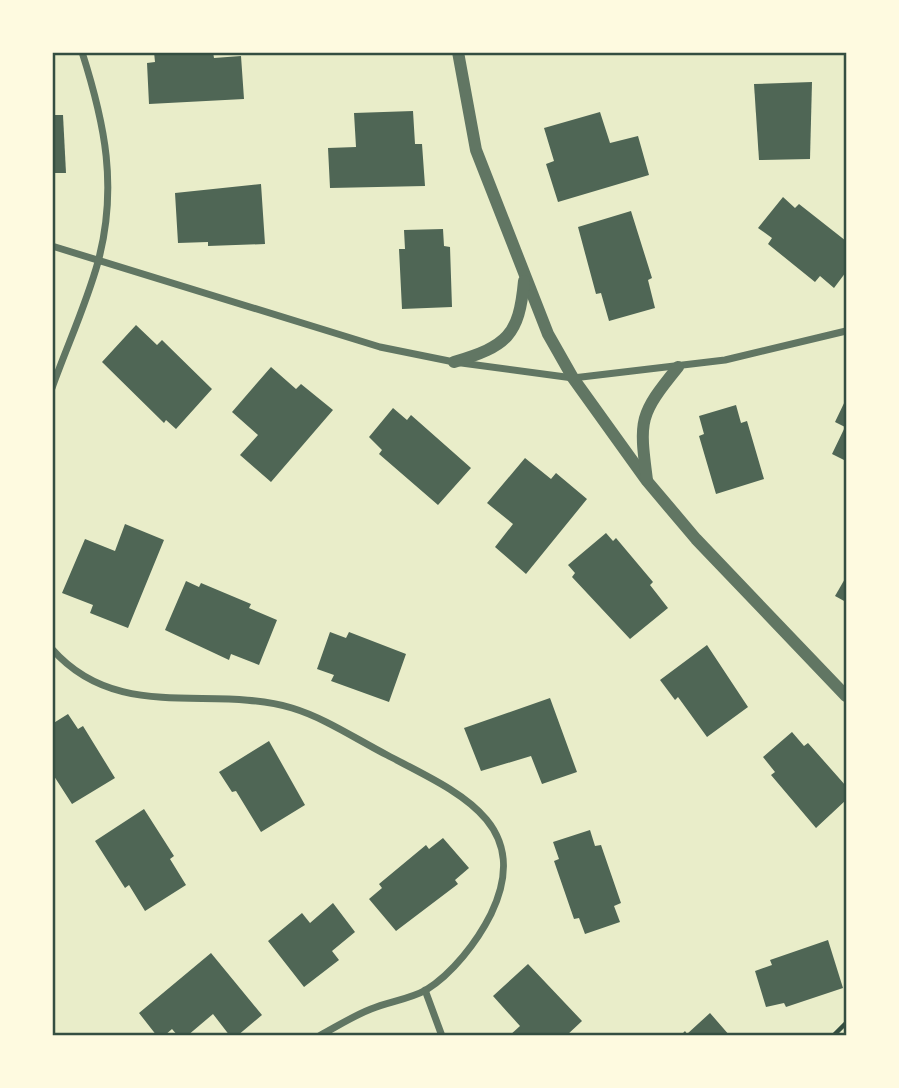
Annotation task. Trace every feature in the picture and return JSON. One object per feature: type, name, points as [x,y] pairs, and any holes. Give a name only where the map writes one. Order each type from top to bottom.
[{"type":"street","points":[[52,388],[98,262],[108,195],[107,149],[103,121],[82,52]]},
{"type":"street","points":[[458,52],[475,150],[548,334],[573,378],[647,481],[696,539],[846,696]]},
{"type":"street","points":[[52,246],[380,347],[454,362],[573,378],[725,360],[846,331]]},
{"type":"street","points":[[454,362],[495,347],[508,339],[518,322],[524,277]]},
{"type":"street","points":[[647,481],[643,417],[654,396],[678,367]]},
{"type":"street","points":[[52,649],[87,677],[145,697],[261,703],[291,708],[318,719],[456,791],[484,813],[500,840],[505,863],[499,896],[485,926],[455,964],[425,990],[369,1010],[319,1035]]},
{"type":"street","points":[[425,990],[442,1035]]},
{"type":"path","points":[[833,1035],[846,1023]]},
{"type":"building","points":[[154,52],[213,52],[214,58],[241,56],[244,99],[149,104],[147,63],[155,62]]},
{"type":"building","points":[[812,82],[810,159],[759,160],[754,84]]},
{"type":"building","points":[[413,111],[415,144],[422,144],[425,186],[330,188],[328,148],[356,147],[354,113]]},
{"type":"building","points":[[600,112],[610,143],[638,136],[649,175],[558,202],[546,164],[554,161],[544,128]]},
{"type":"building","points":[[52,115],[63,115],[66,173],[52,173]]},
{"type":"building","points":[[261,184],[265,244],[208,246],[208,242],[178,243],[175,193]]},
{"type":"building","points":[[783,197],[795,208],[799,204],[846,241],[846,272],[834,288],[820,276],[815,282],[768,244],[772,238],[758,228]]},
{"type":"building","points":[[631,211],[652,278],[648,280],[655,308],[609,321],[601,293],[596,294],[578,227]]},
{"type":"building","points":[[443,229],[444,246],[450,247],[452,307],[402,309],[399,249],[405,249],[404,230]]},
{"type":"building","points":[[136,325],[157,345],[162,340],[212,389],[176,429],[166,420],[164,423],[102,362]]},
{"type":"building","points":[[271,367],[296,389],[301,384],[333,410],[271,482],[240,455],[258,435],[232,412]]},
{"type":"building","points":[[846,399],[846,461],[832,454],[845,427],[835,422]]},
{"type":"building","points":[[736,405],[741,423],[747,421],[764,479],[716,494],[699,436],[704,434],[699,416]]},
{"type":"building","points":[[393,408],[407,420],[411,415],[471,468],[438,505],[379,454],[382,450],[369,437]]},
{"type":"building","points":[[525,458],[551,479],[556,473],[587,499],[526,574],[495,547],[513,524],[487,503]]},
{"type":"building","points":[[125,524],[164,540],[128,628],[90,613],[93,605],[62,593],[85,539],[115,551]]},
{"type":"building","points":[[606,533],[613,541],[616,538],[653,582],[650,585],[668,608],[630,639],[572,577],[575,573],[568,565]]},
{"type":"building","points":[[846,577],[846,602],[835,596]]},
{"type":"building","points":[[186,581],[199,587],[201,583],[251,604],[249,608],[277,620],[259,665],[231,654],[229,660],[165,630]]},
{"type":"building","points":[[330,632],[346,638],[349,632],[406,654],[389,702],[331,681],[334,675],[317,669]]},
{"type":"building","points":[[707,645],[748,707],[707,737],[678,697],[675,700],[660,680]]},
{"type":"building","points":[[550,698],[577,772],[542,784],[531,756],[481,771],[464,728]]},
{"type":"building","points":[[68,714],[78,729],[83,726],[115,778],[72,804],[52,773],[52,724]]},
{"type":"building","points":[[792,732],[804,746],[808,743],[846,786],[846,800],[816,828],[771,775],[775,772],[763,757]]},
{"type":"building","points":[[269,741],[305,805],[261,832],[236,791],[232,792],[219,772]]},
{"type":"building","points":[[144,809],[174,856],[170,859],[186,885],[145,911],[129,885],[125,888],[95,841]]},
{"type":"building","points":[[590,830],[595,846],[601,845],[621,903],[614,906],[620,922],[585,934],[579,918],[574,919],[554,861],[559,859],[553,842]]},
{"type":"building","points":[[443,838],[469,868],[455,880],[458,884],[396,931],[369,899],[382,888],[379,884],[426,845],[429,849]]},
{"type":"building","points":[[333,903],[355,932],[332,951],[339,960],[304,987],[268,941],[302,913],[310,923]]},
{"type":"building","points":[[828,940],[843,988],[786,1007],[784,1003],[766,1007],[755,971],[772,965],[770,960]]},
{"type":"building","points":[[211,953],[262,1015],[237,1036],[230,1036],[213,1014],[187,1036],[178,1036],[172,1029],[164,1036],[157,1036],[139,1013]]},
{"type":"building","points":[[528,964],[582,1021],[566,1036],[509,1036],[520,1026],[493,996]]},
{"type":"building","points":[[710,1013],[730,1036],[680,1036],[685,1031],[687,1034]]}]
